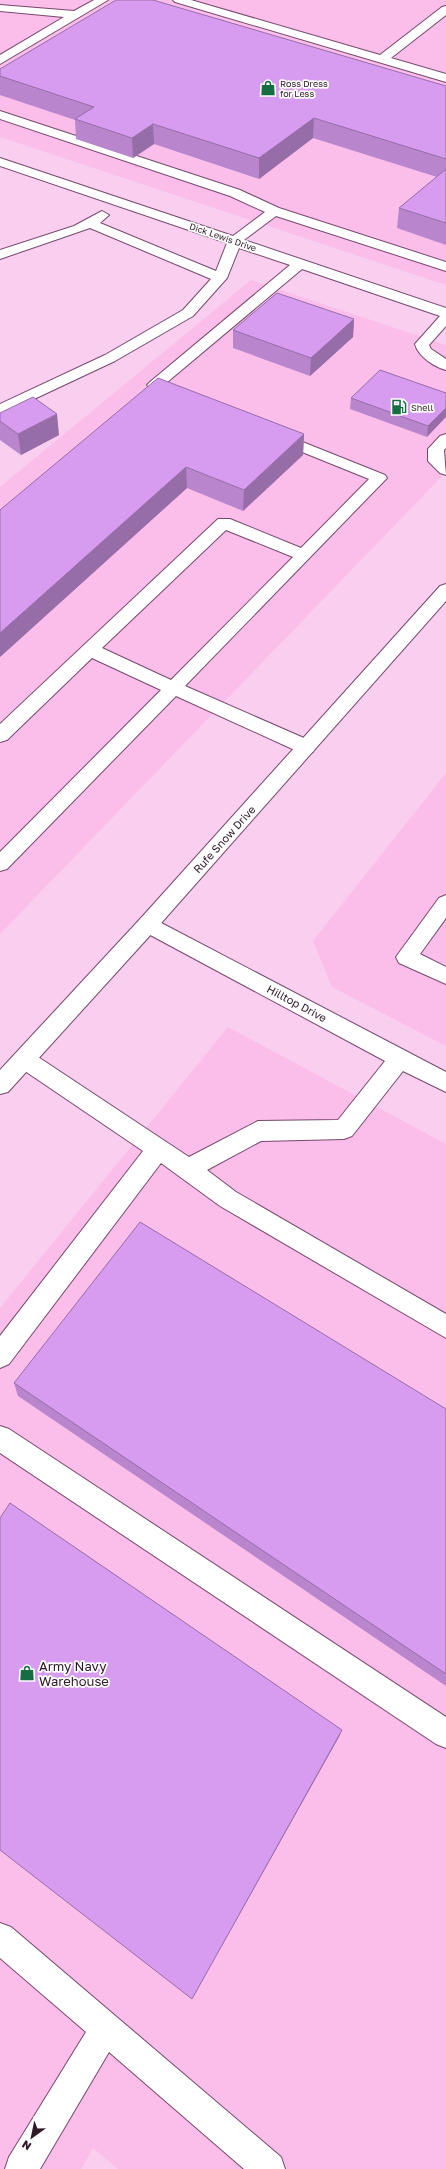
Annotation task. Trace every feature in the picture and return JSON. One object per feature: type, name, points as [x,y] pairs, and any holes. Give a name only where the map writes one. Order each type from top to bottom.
[{"type":"street","points":[[0,60],[102,0]]},
{"type":"street","points":[[180,0],[446,78]]},
{"type":"street","points":[[0,8],[76,15]]},
{"type":"street","points":[[382,59],[446,10]]},
{"type":"street","points":[[0,46],[21,48]]},
{"type":"street","points":[[0,115],[234,193],[274,211],[446,267]]},
{"type":"street","points":[[0,173],[6,164]]},
{"type":"street","name":"Dick Lewis Drive","points":[[6,164],[446,313]]},
{"type":"street","points":[[0,255],[12,248],[91,224],[119,202]]},
{"type":"street","points":[[0,410],[110,358],[188,313],[220,278],[235,241],[274,211]]},
{"type":"street","points":[[91,224],[220,278]]},
{"type":"street","points":[[190,400],[149,390],[300,263]]},
{"type":"street","points":[[446,317],[422,344],[424,351],[446,366]]},
{"type":"street","points":[[0,864],[379,478],[262,431]]},
{"type":"street","points":[[446,439],[436,449],[436,461],[446,470]]},
{"type":"street","points":[[0,735],[224,523],[304,555]]},
{"type":"street","name":"Rufe Snow Drive","points":[[0,1085],[148,924],[446,590]]},
{"type":"street","points":[[90,650],[306,747]]},
{"type":"street","points":[[446,903],[406,956],[446,976]]},
{"type":"street","name":"Hilltop Drive","points":[[148,924],[446,1083]]},
{"type":"street","points":[[188,1169],[258,1131],[344,1129],[400,1058]]},
{"type":"street","points":[[24,1060],[188,1169],[228,1199],[446,1327]]},
{"type":"street","points":[[0,1356],[158,1149]]},
{"type":"street","points":[[0,1438],[446,1734]]},
{"type":"street","points":[[0,1938],[269,2169]]},
{"type":"street","points":[[21,2169],[106,2028]]},
{"type":"shaded area","points":[[0,0],[446,0],[446,285],[0,137]]},
{"type":"shaded area","points":[[251,280],[446,345],[446,472],[0,934],[0,487]]},
{"type":"shaded area","points":[[446,773],[446,1046],[332,987],[313,941]]},
{"type":"shaded area","points":[[228,1027],[446,1144],[446,2169],[118,2169],[93,2148],[81,2169],[0,2169],[0,1308]]},
{"type":"building","points":[[116,0],[153,0],[446,86],[446,159],[314,118],[259,158],[153,124],[132,138],[75,119],[94,107],[0,76],[0,69]]},
{"type":"building","points":[[446,169],[446,223],[399,208]]},
{"type":"building","points":[[277,293],[354,319],[311,358],[233,330]]},
{"type":"building","name":"Shell","points":[[380,370],[446,393],[446,408],[428,426],[351,398]]},
{"type":"building","points":[[158,378],[304,434],[244,490],[186,467],[0,633],[0,510]]},
{"type":"building","points":[[33,397],[57,414],[18,434],[0,421],[0,413]]},
{"type":"building","points":[[140,1222],[446,1409],[446,1674],[14,1383]]},
{"type":"building","points":[[10,1503],[342,1730],[192,1999],[0,1850],[0,1518]]},
{"type":"place","name":"Ross Dress for Less","points":[[268,88]]},
{"type":"place","name":"Shell","points":[[399,407]]},
{"type":"place","name":"Army Navy Warehouse","points":[[27,1673]]}]
